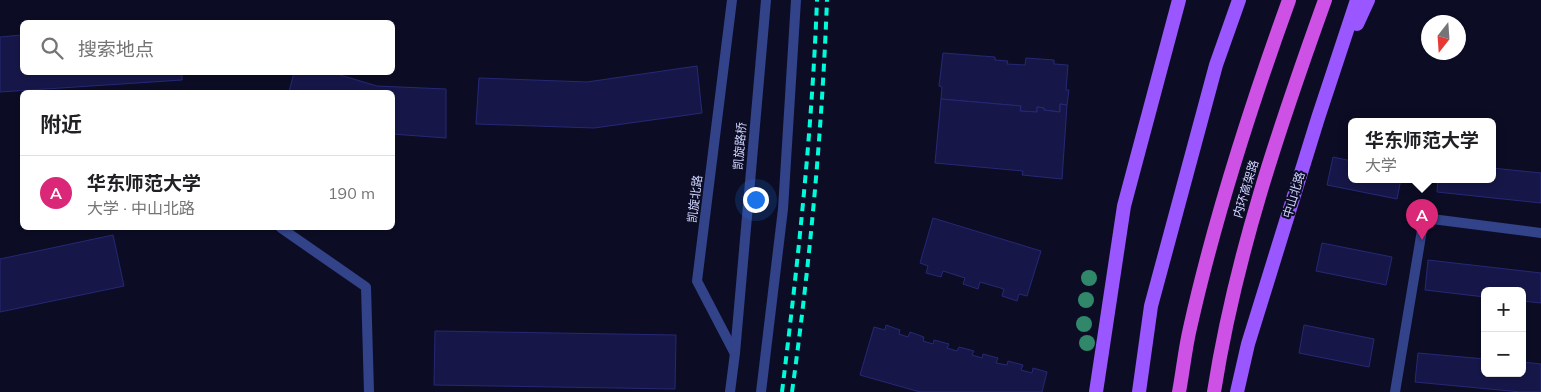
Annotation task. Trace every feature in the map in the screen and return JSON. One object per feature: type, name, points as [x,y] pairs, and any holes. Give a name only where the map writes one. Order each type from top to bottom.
[{"type":"highway","name":"内环高架路","points":[[1179,392],[1190,330],[1217,219],[1259,83],[1289,0]]},
{"type":"highway","name":"内环高架路","points":[[1214,392],[1222,339],[1250,226],[1292,92],[1325,0]]},
{"type":"main road","points":[[1096,392],[1124,206],[1179,0]]},
{"type":"main road","points":[[1139,392],[1151,306],[1216,64],[1239,0]]},
{"type":"main road","name":"中山北路","points":[[1237,392],[1248,344],[1328,86],[1357,0]]},
{"type":"main road","points":[[1328,86],[1368,0]]},
{"type":"street","name":"凯旋北路","points":[[732,0],[697,281],[735,353]]},
{"type":"street","name":"凯旋路桥","points":[[735,353],[766,0]]},
{"type":"street","points":[[760,392],[783,208],[796,0]]},
{"type":"street","points":[[1395,392],[1424,218],[1541,233]]},
{"type":"street","points":[[284,230],[366,287],[369,392]]},
{"type":"street","points":[[730,392],[735,353]]},
{"type":"building","points":[[20,35],[20,75],[182,75],[182,80],[0,92],[0,37]]},
{"type":"building","points":[[943,53],[995,57],[995,60],[1008,61],[1007,64],[1025,65],[1026,58],[1054,60],[1054,64],[1068,65],[1066,90],[1069,90],[1067,105],[1060,104],[1060,112],[1037,107],[1037,112],[1020,111],[1021,106],[941,99],[942,87],[939,86]]},
{"type":"building","points":[[697,66],[702,113],[594,128],[476,124],[479,78],[587,82]]},
{"type":"building","points":[[293,75],[340,75],[377,86],[446,89],[446,138],[395,134],[395,90],[290,90]]},
{"type":"building","points":[[941,99],[1021,106],[1020,111],[1037,112],[1037,107],[1060,112],[1060,104],[1067,105],[1062,179],[1022,175],[1023,171],[935,163]]},
{"type":"building","points":[[1333,157],[1348,160],[1348,183],[1400,183],[1397,199],[1327,185]]},
{"type":"building","points":[[1496,168],[1541,173],[1541,203],[1437,192],[1438,183],[1496,183]]},
{"type":"building","points":[[933,218],[1041,251],[1027,296],[1019,294],[1017,301],[1002,296],[1004,289],[980,282],[978,289],[963,284],[965,278],[943,271],[941,277],[926,273],[928,266],[920,263]]},
{"type":"building","points":[[113,235],[124,286],[0,312],[0,259]]},
{"type":"building","points":[[1322,243],[1392,257],[1386,285],[1316,271]]},
{"type":"building","points":[[1428,260],[1541,273],[1541,303],[1526,301],[1526,287],[1481,287],[1481,297],[1425,290]]},
{"type":"building","points":[[886,325],[900,330],[899,334],[908,337],[910,332],[924,337],[923,341],[933,344],[934,340],[949,344],[947,348],[957,351],[959,347],[974,351],[972,355],[982,358],[983,354],[998,358],[996,363],[1007,365],[1008,361],[1023,365],[1021,370],[1032,373],[1033,368],[1047,372],[1042,392],[920,392],[860,375],[874,327],[885,330]]},
{"type":"building","points":[[1304,325],[1374,339],[1369,367],[1299,353]]},
{"type":"building","points":[[435,331],[676,335],[675,389],[434,385]]},
{"type":"building","points":[[1418,353],[1481,359],[1481,377],[1526,377],[1526,362],[1541,364],[1541,392],[1521,392],[1415,382]]},
{"type":"railway","points":[[782,392],[804,196],[817,0]]},
{"type":"railway","points":[[792,392],[814,196],[827,0]]},
{"type":"place","name":"华东师范大学","points":[[1422,240]]}]
